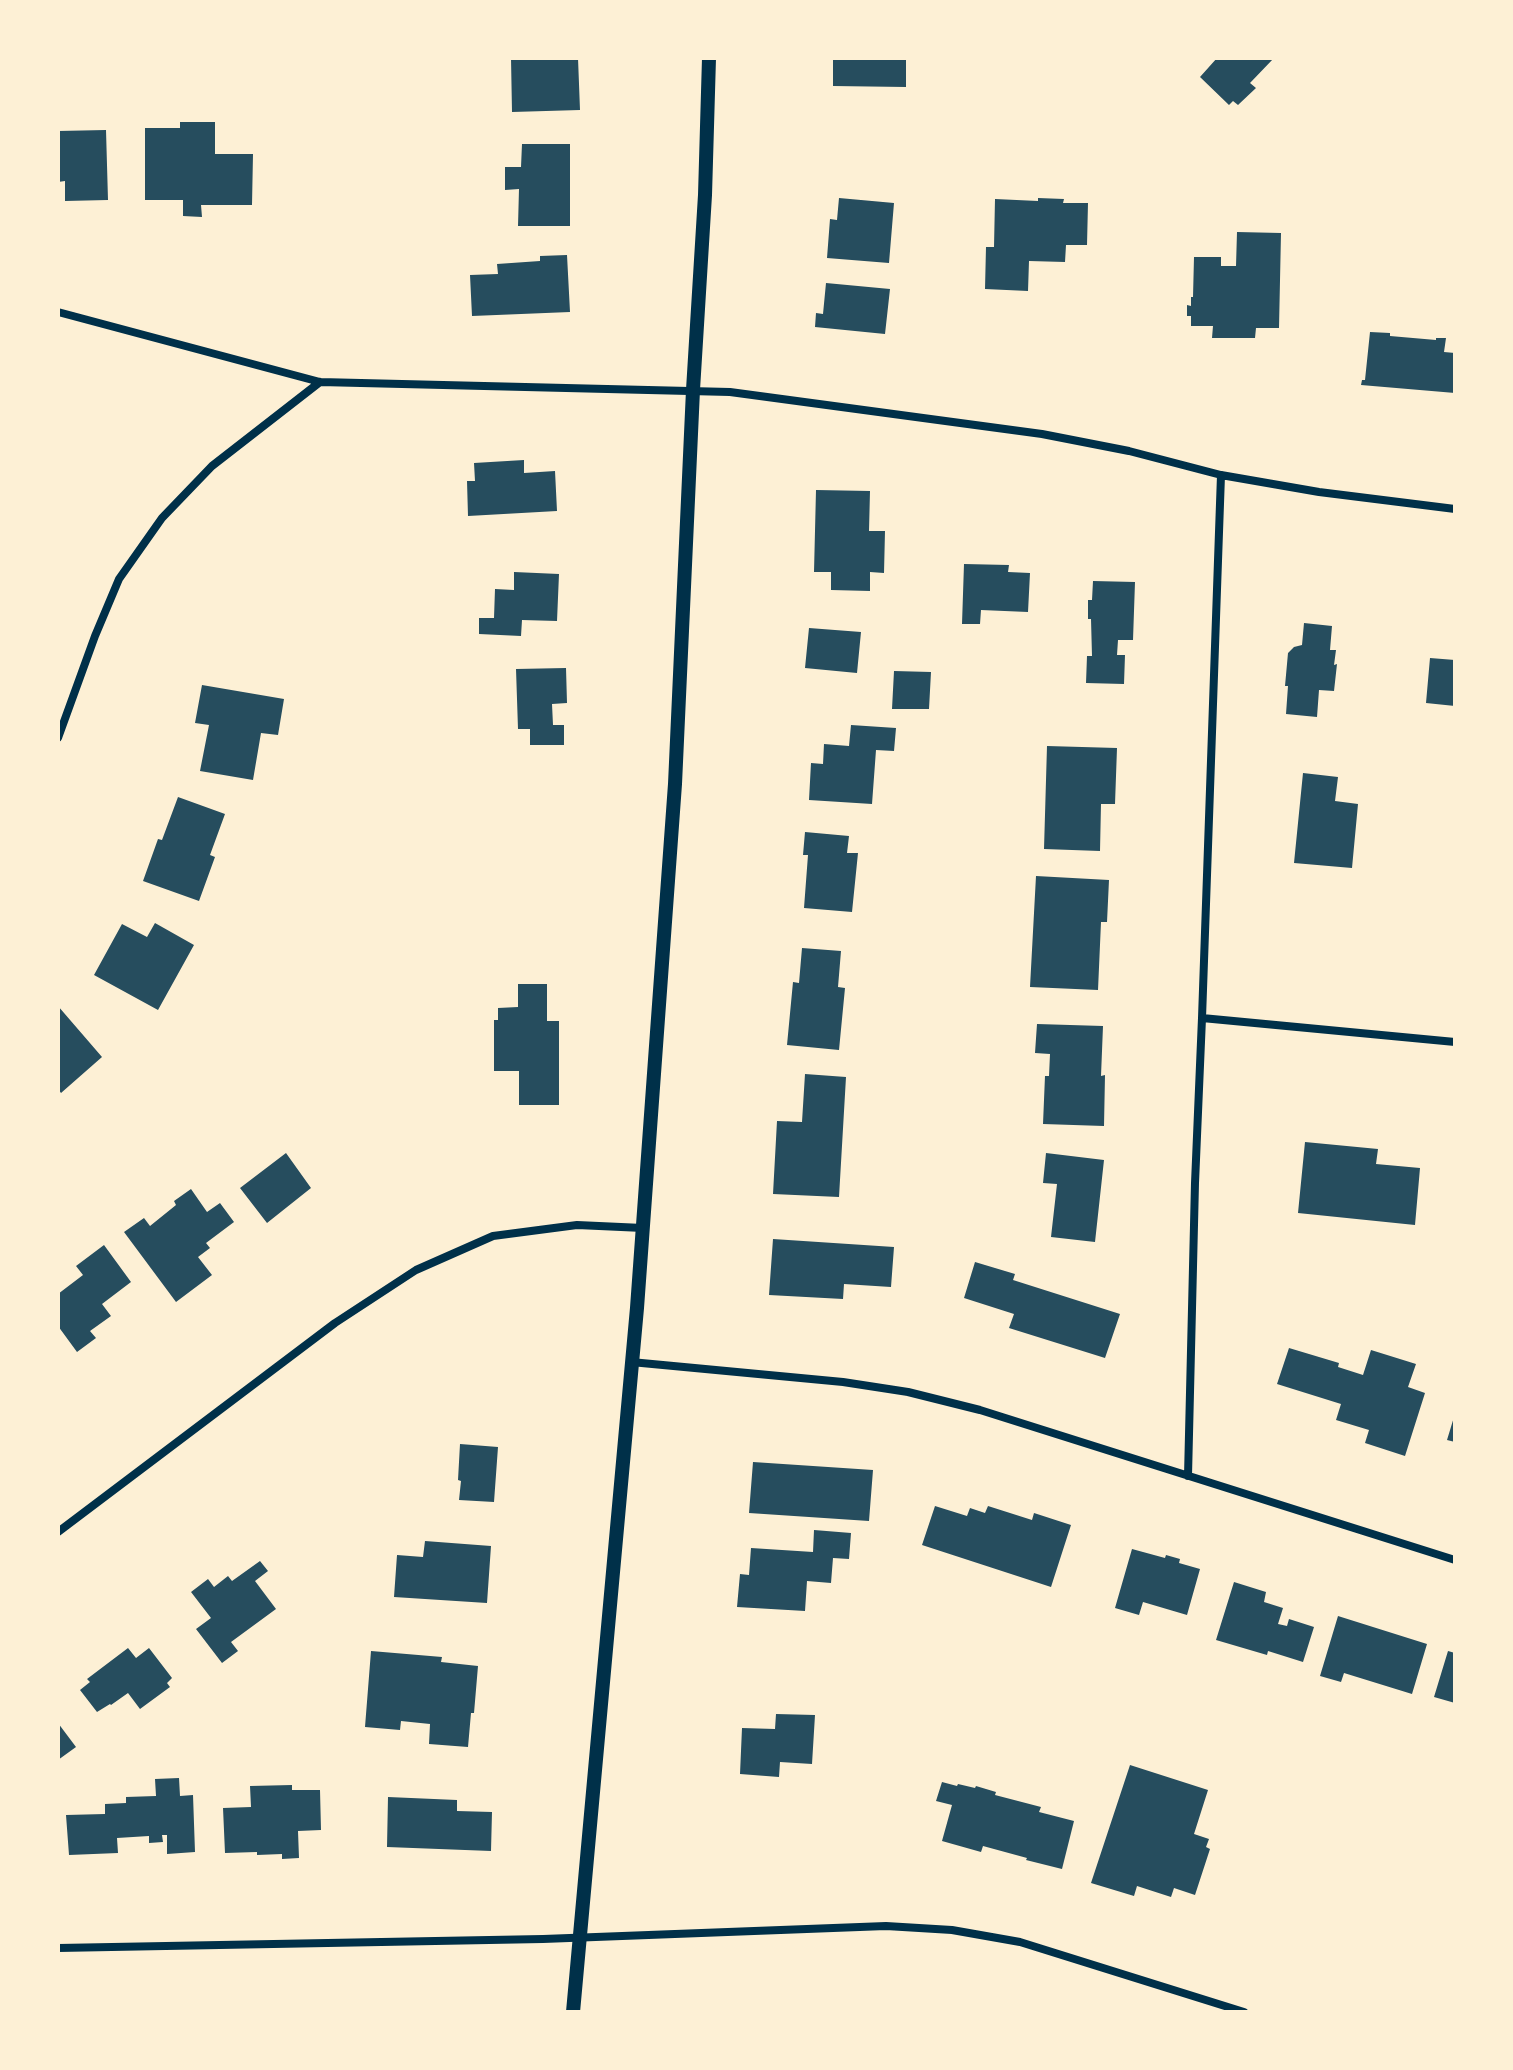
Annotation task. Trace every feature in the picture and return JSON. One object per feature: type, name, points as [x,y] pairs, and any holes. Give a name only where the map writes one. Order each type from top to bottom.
[{"type":"street","points":[[573,2012],[643,1228],[675,784],[705,195],[709,58]]},
{"type":"street","points":[[58,312],[320,382],[730,392],[1042,434],[1129,451],[1221,475],[1319,492],[1455,509]]},
{"type":"street","points":[[58,738],[119,579],[162,518],[212,466],[320,382]]},
{"type":"street","points":[[1188,1476],[1195,1183],[1221,475]]},
{"type":"street","points":[[1202,1018],[1455,1042]]},
{"type":"street","points":[[58,1532],[335,1323],[416,1270],[493,1236],[577,1225],[643,1228]]},
{"type":"street","points":[[631,1362],[843,1382],[908,1392],[980,1410],[1455,1560]]},
{"type":"street","points":[[58,1948],[579,1937],[886,1926],[952,1930],[1020,1942],[1244,2012]]},
{"type":"building","points":[[511,58],[578,58],[580,110],[512,112]]},
{"type":"building","points":[[833,58],[906,58],[906,87],[833,86]]},
{"type":"building","points":[[1217,58],[1274,58],[1250,83],[1256,88],[1238,105],[1233,101],[1229,105],[1200,77]]},
{"type":"building","points":[[180,122],[215,122],[215,154],[253,154],[252,205],[201,205],[202,217],[183,216],[183,200],[145,200],[145,128],[180,128]]},
{"type":"building","points":[[106,130],[108,200],[65,201],[65,181],[58,182],[58,131]]},
{"type":"building","points":[[522,144],[570,144],[570,226],[518,226],[519,189],[505,190],[505,167],[521,167]]},
{"type":"building","points":[[839,198],[894,203],[889,263],[827,258],[830,219],[837,220]]},
{"type":"building","points":[[1038,198],[1064,199],[1063,203],[1088,203],[1087,245],[1066,245],[1065,262],[1029,261],[1028,291],[985,289],[986,247],[994,247],[995,199],[1038,201]]},
{"type":"building","points":[[1237,232],[1281,233],[1279,328],[1256,328],[1255,338],[1212,338],[1213,326],[1191,326],[1191,316],[1187,316],[1187,305],[1191,306],[1193,297],[1194,257],[1221,257],[1221,266],[1236,266]]},
{"type":"building","points":[[567,255],[570,312],[472,316],[470,275],[498,274],[497,264],[540,261],[540,256]]},
{"type":"building","points":[[826,283],[890,289],[885,334],[815,327],[816,313],[823,314]]},
{"type":"building","points":[[1370,332],[1436,340],[1446,338],[1444,352],[1455,353],[1455,393],[1361,385],[1365,380]]},
{"type":"building","points":[[524,460],[524,473],[555,471],[557,511],[468,516],[467,481],[475,481],[474,463]]},
{"type":"building","points":[[816,490],[870,491],[869,531],[885,531],[884,573],[870,572],[870,591],[831,590],[831,572],[814,572]]},
{"type":"building","points":[[964,564],[1009,565],[1008,572],[1030,573],[1028,612],[981,610],[980,624],[962,624]]},
{"type":"building","points":[[514,572],[559,574],[557,621],[522,620],[521,636],[479,634],[479,618],[494,618],[495,589],[514,590]]},
{"type":"building","points":[[1093,581],[1135,582],[1133,640],[1118,640],[1117,655],[1125,655],[1124,684],[1086,683],[1087,656],[1092,656],[1088,600],[1092,600]]},
{"type":"building","points":[[1304,623],[1332,626],[1330,650],[1336,650],[1334,691],[1319,690],[1317,717],[1286,714],[1288,653],[1302,645]]},
{"type":"building","points":[[809,628],[861,632],[857,673],[805,668]]},
{"type":"building","points":[[1430,658],[1455,660],[1455,706],[1426,703]]},
{"type":"building","points":[[566,668],[567,703],[552,704],[553,725],[564,725],[564,745],[530,745],[530,729],[518,729],[516,669]]},
{"type":"building","points":[[894,671],[931,672],[929,709],[892,709]]},
{"type":"building","points":[[202,685],[284,699],[278,735],[261,733],[253,780],[200,771],[209,725],[195,723]]},
{"type":"building","points":[[851,725],[896,728],[894,751],[876,750],[872,804],[809,800],[811,763],[823,764],[824,744],[849,746]]},
{"type":"building","points":[[1047,746],[1117,748],[1115,804],[1101,804],[1100,851],[1044,849]]},
{"type":"building","points":[[1303,773],[1338,777],[1335,801],[1358,804],[1352,868],[1294,863]]},
{"type":"building","points":[[178,797],[225,814],[210,855],[215,857],[199,901],[143,881]]},
{"type":"building","points":[[805,832],[849,836],[847,853],[858,853],[852,912],[804,908],[808,855],[803,855]]},
{"type":"building","points":[[1036,876],[1109,880],[1107,922],[1101,922],[1098,990],[1030,987]]},
{"type":"building","points":[[155,923],[194,945],[158,1010],[94,975],[122,924],[147,937]]},
{"type":"building","points":[[802,948],[841,951],[838,987],[845,988],[839,1050],[787,1045],[793,982],[799,983]]},
{"type":"building","points":[[518,984],[547,984],[547,1021],[559,1021],[559,1105],[519,1105],[519,1071],[494,1071],[494,1020],[498,1020],[498,1008],[518,1007]]},
{"type":"building","points":[[58,1006],[102,1057],[61,1093],[58,1089]]},
{"type":"building","points":[[1037,1024],[1103,1026],[1101,1076],[1105,1075],[1104,1126],[1043,1124],[1045,1076],[1049,1076],[1050,1054],[1035,1053]]},
{"type":"building","points":[[805,1074],[846,1077],[839,1197],[773,1194],[777,1121],[802,1122]]},
{"type":"building","points":[[1305,1142],[1378,1149],[1376,1164],[1420,1168],[1415,1225],[1298,1213]]},
{"type":"building","points":[[286,1153],[311,1188],[267,1223],[240,1188]]},
{"type":"building","points":[[1046,1153],[1104,1160],[1095,1242],[1051,1237],[1057,1184],[1043,1183]]},
{"type":"building","points":[[191,1189],[207,1212],[220,1203],[234,1222],[206,1243],[210,1248],[198,1257],[212,1275],[176,1302],[124,1232],[144,1218],[150,1226],[176,1205],[174,1201]]},
{"type":"building","points":[[773,1239],[894,1247],[891,1287],[844,1284],[843,1299],[769,1295]]},
{"type":"building","points":[[104,1245],[131,1282],[102,1304],[111,1316],[90,1331],[96,1338],[77,1352],[58,1326],[58,1294],[83,1275],[76,1266]]},
{"type":"building","points":[[975,1262],[1015,1274],[1013,1280],[1120,1314],[1105,1358],[1009,1328],[1014,1314],[964,1298]]},
{"type":"building","points":[[1289,1348],[1339,1363],[1338,1367],[1363,1375],[1371,1350],[1416,1364],[1408,1387],[1425,1393],[1405,1456],[1365,1443],[1369,1430],[1336,1420],[1341,1404],[1277,1384]]},
{"type":"building","points":[[1455,1417],[1455,1442],[1447,1440]]},
{"type":"building","points":[[460,1444],[498,1447],[494,1502],[459,1500]]},
{"type":"building","points":[[753,1462],[873,1470],[869,1521],[749,1513]]},
{"type":"building","points":[[935,1506],[967,1516],[970,1508],[985,1513],[988,1506],[1032,1520],[1034,1513],[1071,1525],[1051,1587],[922,1545]]},
{"type":"building","points":[[814,1530],[851,1533],[849,1559],[833,1558],[831,1583],[807,1581],[805,1611],[737,1607],[740,1574],[749,1575],[751,1548],[813,1552]]},
{"type":"building","points":[[425,1541],[491,1546],[487,1603],[394,1597],[397,1555],[423,1557]]},
{"type":"building","points":[[1132,1549],[1180,1559],[1179,1563],[1200,1569],[1187,1615],[1143,1602],[1139,1615],[1115,1608]]},
{"type":"building","points":[[260,1561],[268,1571],[255,1581],[276,1609],[231,1642],[238,1651],[222,1663],[196,1629],[211,1618],[191,1592],[208,1579],[214,1587],[228,1576],[232,1581]]},
{"type":"building","points":[[1234,1582],[1266,1592],[1264,1602],[1283,1608],[1278,1624],[1287,1626],[1289,1619],[1314,1627],[1303,1662],[1216,1640]]},
{"type":"building","points":[[1338,1616],[1427,1644],[1412,1694],[1344,1673],[1341,1682],[1320,1676]]},
{"type":"building","points":[[128,1648],[136,1658],[149,1648],[172,1678],[167,1683],[170,1687],[140,1709],[128,1693],[97,1712],[80,1690],[90,1682],[87,1679]]},
{"type":"building","points":[[371,1651],[442,1657],[441,1662],[478,1666],[468,1747],[429,1744],[430,1724],[401,1721],[400,1730],[365,1727]]},
{"type":"building","points":[[1448,1651],[1455,1653],[1455,1703],[1434,1697]]},
{"type":"building","points":[[776,1714],[815,1715],[812,1764],[780,1762],[779,1777],[740,1774],[742,1728],[775,1729]]},
{"type":"building","points":[[58,1723],[76,1747],[58,1760]]},
{"type":"building","points":[[1130,1765],[1208,1790],[1194,1834],[1209,1839],[1206,1847],[1210,1849],[1195,1895],[1174,1888],[1171,1897],[1137,1886],[1134,1896],[1091,1883]]},
{"type":"building","points":[[179,1778],[180,1796],[193,1795],[195,1852],[167,1854],[167,1835],[162,1835],[163,1842],[149,1843],[149,1836],[117,1838],[118,1853],[69,1855],[66,1815],[105,1814],[105,1804],[126,1803],[126,1797],[156,1796],[155,1779]]},
{"type":"building","points":[[942,1782],[976,1786],[996,1792],[995,1795],[1041,1807],[1039,1812],[1074,1821],[1062,1869],[983,1846],[981,1852],[942,1841],[952,1805],[936,1801]]},
{"type":"building","points":[[292,1785],[292,1790],[320,1790],[321,1830],[298,1831],[299,1858],[282,1859],[282,1854],[257,1855],[257,1852],[225,1853],[223,1808],[251,1807],[250,1786]]},
{"type":"building","points":[[388,1797],[457,1800],[457,1811],[492,1812],[491,1851],[387,1847]]}]
